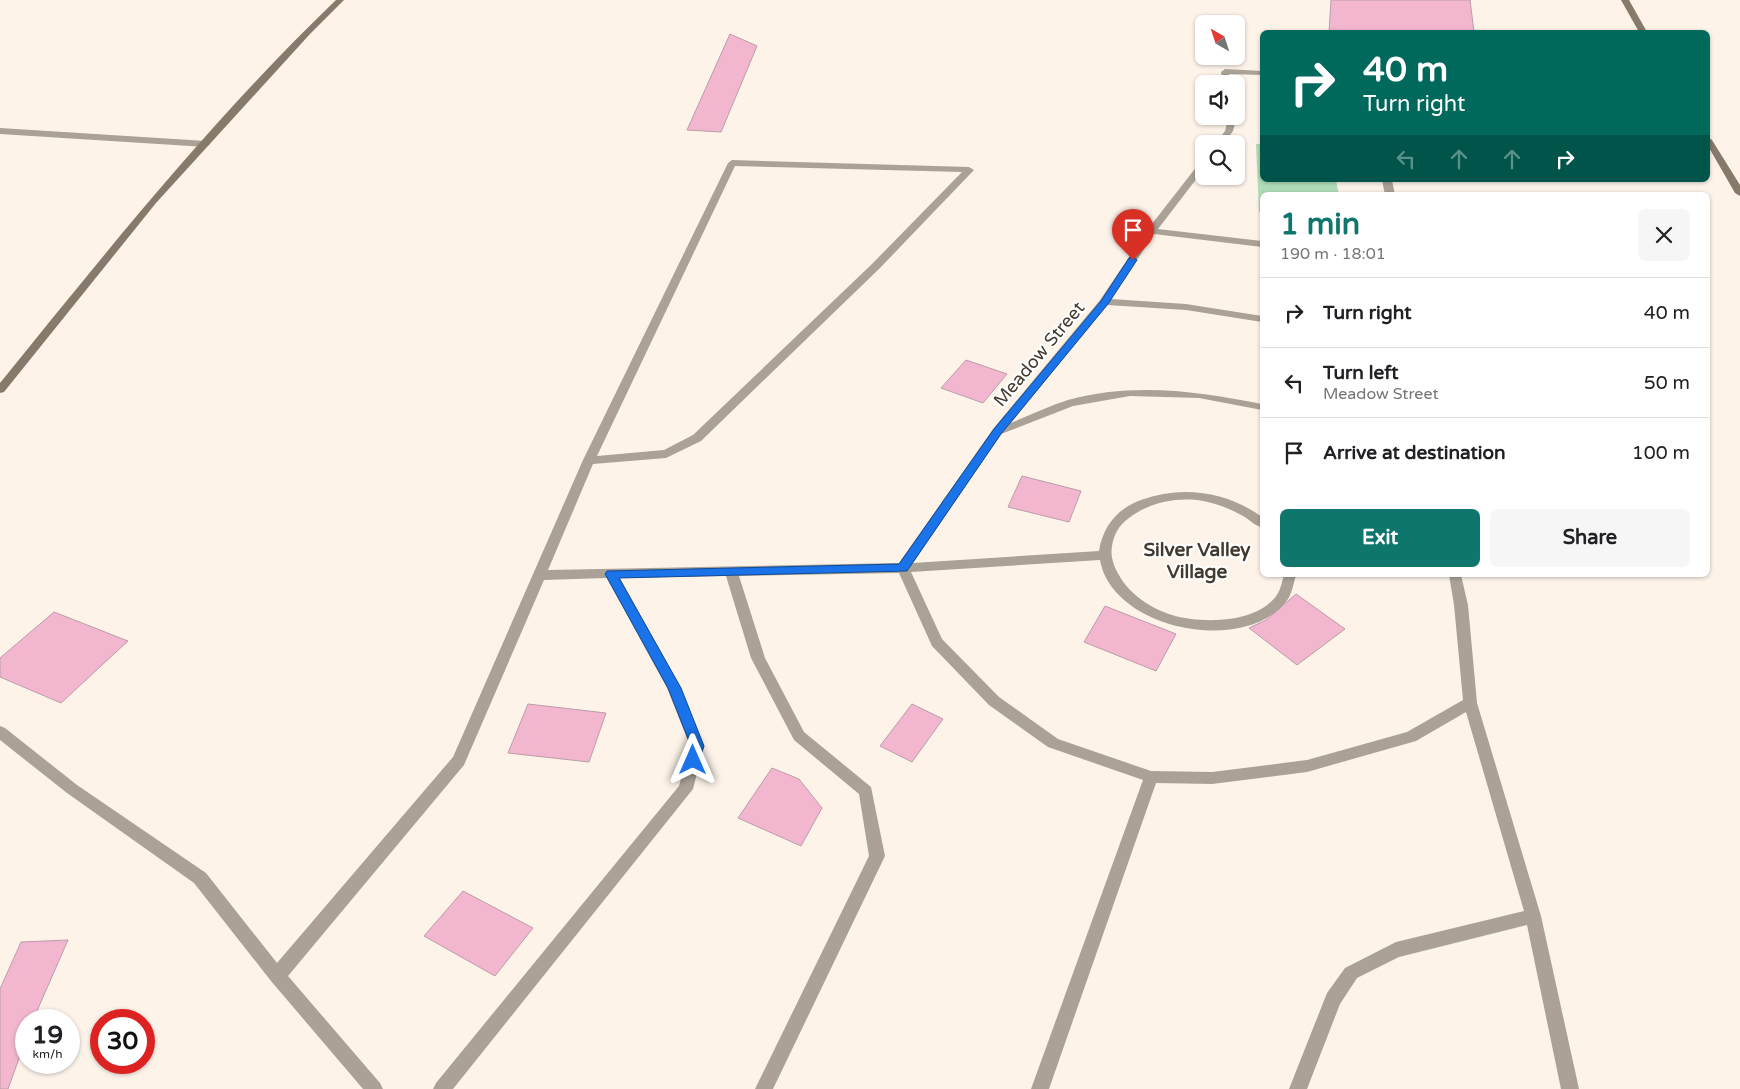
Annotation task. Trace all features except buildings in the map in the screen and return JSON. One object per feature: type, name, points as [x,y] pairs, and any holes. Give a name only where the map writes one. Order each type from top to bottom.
[{"type":"street","points":[[0,390],[153,202],[307,32],[340,0]]},
{"type":"street","points":[[1625,0],[1642,30]]},
{"type":"street","points":[[1226,75],[1228,71],[1260,73]]},
{"type":"street","points":[[0,130],[206,144]]},
{"type":"street","points":[[1710,143],[1740,193]]},
{"type":"street","points":[[277,976],[458,761],[588,460],[732,163],[969,170],[876,266],[697,438],[666,454],[588,460]]},
{"type":"street","name":"Meadow Street","points":[[903,568],[997,432],[1104,302],[1151,231],[1195,175]]},
{"type":"street","points":[[1151,231],[1260,244]]},
{"type":"street","points":[[1104,302],[1186,308],[1260,320]]},
{"type":"street","points":[[997,432],[1071,403],[1130,393],[1200,395],[1260,407]]},
{"type":"street","points":[[1260,521],[1251,514],[1224,502],[1195,496],[1166,496],[1140,503],[1120,516],[1107,533],[1105,555],[1112,576],[1128,596],[1153,612],[1183,623],[1215,626],[1244,622],[1274,605],[1284,594],[1289,577]]},
{"type":"street","points":[[539,575],[903,568],[1105,555]]},
{"type":"street","points":[[903,568],[937,642],[994,701],[1053,743],[1151,777],[1212,778],[1307,766],[1411,737],[1470,703]]},
{"type":"street","points":[[731,571],[758,658],[799,736],[866,791],[877,856],[764,1089]]},
{"type":"street","points":[[442,1089],[686,789],[697,746],[674,688],[611,574]]},
{"type":"street","points":[[1455,577],[1461,605],[1470,703],[1533,916],[1570,1089]]},
{"type":"street","points":[[0,732],[72,789],[200,878],[277,976],[374,1089]]},
{"type":"street","points":[[1040,1089],[1151,777]]},
{"type":"street","points":[[1298,1089],[1333,999],[1351,973],[1396,950],[1533,916]]},
{"type":"green space","points":[[1256,144],[1260,144],[1260,182],[1336,182],[1338,192],[1260,192],[1259,212]]},
{"type":"district","name":"Silver Valley Village","points":[[1197,560]]},
{"type":"route","points":[[693,760],[697,746],[674,688],[611,574],[903,568],[997,432],[1104,302],[1133,260]]}]
